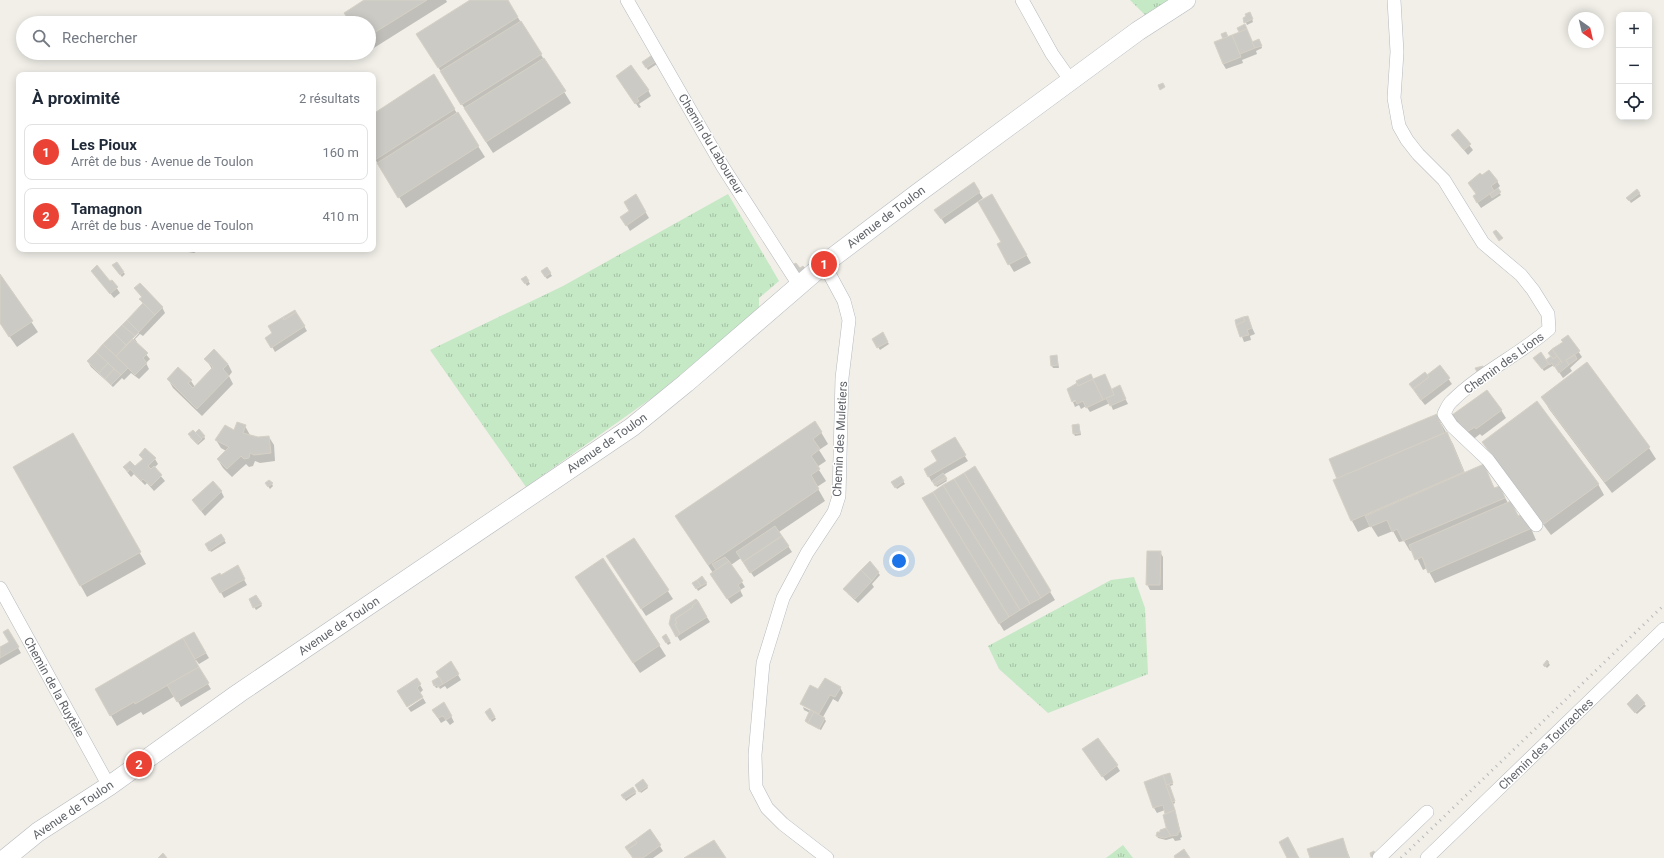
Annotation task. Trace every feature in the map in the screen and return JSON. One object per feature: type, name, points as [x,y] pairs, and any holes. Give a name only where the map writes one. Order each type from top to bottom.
[{"type":"main road","name":"Avenue de Toulon","points":[[6,858],[38,832],[109,786],[240,693],[632,427],[686,383],[824,264],[1138,31],[1186,0]]},
{"type":"street","name":"Chemin du Laboureur","points":[[627,0],[723,167],[799,285]]},
{"type":"street","points":[[1022,0],[1052,54],[1070,81]]},
{"type":"street","name":"Chemin des Lions","points":[[1394,0],[1397,52],[1394,98],[1398,126],[1406,140],[1444,180],[1483,243],[1521,275],[1533,290],[1548,314],[1550,329],[1538,339],[1488,372],[1450,402],[1444,414],[1452,426],[1488,460],[1536,525]]},
{"type":"street","name":"Chemin des Muletiers","points":[[824,264],[844,301],[849,320],[842,378],[839,496],[834,512],[807,553],[783,598],[763,662],[755,755],[756,787],[766,808],[783,824],[827,858]]},
{"type":"street","name":"Chemin de la Ruytèle","points":[[0,588],[109,786]]},
{"type":"street","name":"Chemin des Tourraches","points":[[1427,858],[1664,629]]},
{"type":"street","points":[[1379,858],[1427,812]]},
{"type":"green space","points":[[1130,0],[1171,0],[1146,16]]},
{"type":"green space","points":[[728,194],[779,281],[759,298],[759,309],[656,395],[526,487],[430,350],[563,286]]},
{"type":"green space","points":[[1134,577],[1145,608],[1148,674],[1048,713],[999,669],[988,646],[1111,580]]},
{"type":"green space","points":[[1123,845],[1133,858],[1106,858]]},
{"type":"building","points":[[364,0],[427,0],[376,32],[376,16],[346,16],[344,13]]},
{"type":"building","points":[[470,0],[508,0],[518,17],[438,68],[416,34]]},
{"type":"building","points":[[1250,12],[1253,19],[1244,23],[1243,18],[1246,16],[1245,14]]},
{"type":"building","points":[[521,21],[542,54],[461,105],[440,71]]},
{"type":"building","points":[[1245,24],[1247,29],[1239,32],[1237,28]]},
{"type":"building","points":[[1247,29],[1255,48],[1240,54],[1232,35]]},
{"type":"building","points":[[1226,32],[1228,37],[1223,39],[1221,34]]},
{"type":"building","points":[[1232,35],[1241,57],[1223,64],[1214,42]]},
{"type":"building","points":[[1259,39],[1262,46],[1255,48],[1252,42]]},
{"type":"building","points":[[655,53],[660,59],[646,68],[642,62]]},
{"type":"building","points":[[544,58],[566,91],[486,142],[464,108]]},
{"type":"building","points":[[631,65],[649,90],[637,98],[639,101],[635,104],[616,76]]},
{"type":"building","points":[[434,74],[455,109],[376,159],[376,112]]},
{"type":"building","points":[[1163,83],[1165,87],[1160,90],[1158,85]]},
{"type":"building","points":[[458,112],[479,146],[398,198],[377,163]]},
{"type":"building","points":[[1458,129],[1471,144],[1464,150],[1451,135]]},
{"type":"building","points":[[1489,170],[1498,181],[1491,186],[1494,191],[1477,203],[1473,196],[1476,194],[1468,183],[1480,173],[1482,175]]},
{"type":"building","points":[[974,182],[980,192],[941,219],[934,210]]},
{"type":"building","points":[[1498,188],[1501,192],[1492,198],[1490,194]]},
{"type":"building","points":[[1637,189],[1640,193],[1629,201],[1626,198]]},
{"type":"building","points":[[636,194],[646,212],[626,226],[620,217],[629,211],[624,202]]},
{"type":"building","points":[[992,194],[1027,255],[1008,265],[997,244],[1001,242],[978,202]]},
{"type":"building","points":[[1496,230],[1503,238],[1499,241],[1493,232]]},
{"type":"building","points":[[117,262],[124,272],[120,275],[112,265]]},
{"type":"building","points":[[796,263],[800,268],[803,266],[806,269],[799,275],[792,265]]},
{"type":"building","points":[[97,265],[110,281],[112,280],[118,287],[110,294],[91,271]]},
{"type":"building","points":[[547,267],[551,273],[545,277],[541,271]]},
{"type":"building","points":[[0,274],[33,321],[9,337],[0,323]]},
{"type":"building","points":[[526,276],[529,281],[525,284],[521,279]]},
{"type":"building","points":[[140,283],[163,307],[155,315],[139,299],[142,297],[134,288]]},
{"type":"building","points":[[143,303],[155,315],[139,332],[127,320]]},
{"type":"building","points":[[295,310],[296,312],[284,320],[283,317]]},
{"type":"building","points":[[296,312],[305,326],[271,348],[265,338],[272,333],[268,326],[283,317],[284,320]]},
{"type":"building","points":[[1248,316],[1252,328],[1247,330],[1249,335],[1240,337],[1236,325],[1245,321],[1243,317]]},
{"type":"building","points":[[1243,317],[1245,321],[1236,325],[1235,320]]},
{"type":"building","points":[[127,320],[139,332],[135,336],[122,325]]},
{"type":"building","points":[[122,325],[135,336],[126,345],[114,333]]},
{"type":"building","points":[[883,332],[888,342],[877,348],[872,339]]},
{"type":"building","points":[[114,333],[126,345],[116,356],[103,344]]},
{"type":"building","points":[[1568,335],[1580,351],[1566,360],[1569,365],[1559,373],[1555,367],[1562,362],[1552,349],[1563,342],[1561,340]]},
{"type":"building","points":[[133,339],[148,353],[143,358],[147,363],[135,375],[116,356]]},
{"type":"building","points":[[103,344],[128,368],[121,375],[96,352]]},
{"type":"building","points":[[214,349],[228,364],[223,369],[229,376],[197,409],[167,379],[178,367],[192,380],[188,383],[193,388],[213,367],[204,359]]},
{"type":"building","points":[[1552,349],[1557,356],[1553,359],[1548,353]]},
{"type":"building","points":[[96,352],[108,363],[99,373],[87,361]]},
{"type":"building","points":[[1541,352],[1549,364],[1542,369],[1533,358]]},
{"type":"building","points":[[1057,355],[1058,365],[1051,366],[1050,356]]},
{"type":"building","points":[[1575,355],[1577,359],[1569,365],[1566,360]]},
{"type":"building","points":[[1551,356],[1553,359],[1557,356],[1561,361],[1554,367],[1552,363],[1550,365],[1546,360]]},
{"type":"building","points":[[1587,362],[1650,447],[1605,482],[1541,397]]},
{"type":"building","points":[[108,363],[114,369],[105,379],[99,373]]},
{"type":"building","points":[[1440,365],[1450,378],[1421,400],[1413,389],[1429,377],[1427,375]]},
{"type":"building","points":[[1483,366],[1484,370],[1477,372],[1475,368]]},
{"type":"building","points":[[114,369],[121,375],[111,385],[105,379]]},
{"type":"building","points":[[1425,372],[1429,377],[1413,389],[1409,384]]},
{"type":"building","points":[[1091,374],[1093,379],[1078,386],[1076,381]]},
{"type":"building","points":[[1105,374],[1114,395],[1103,400],[1093,379]]},
{"type":"building","points":[[1093,379],[1103,400],[1086,408],[1083,401],[1077,404],[1075,400],[1072,402],[1067,389],[1077,383],[1078,386]]},
{"type":"building","points":[[1120,385],[1126,399],[1110,406],[1106,398],[1114,395],[1112,389]]},
{"type":"building","points":[[1487,390],[1502,410],[1476,429],[1475,427],[1465,433],[1452,415]]},
{"type":"building","points":[[1537,401],[1599,484],[1544,524],[1482,442]]},
{"type":"building","points":[[1437,414],[1444,433],[1337,479],[1329,459]]},
{"type":"building","points":[[815,421],[822,432],[813,439],[820,449],[811,456],[820,469],[811,475],[819,489],[708,565],[675,516]]},
{"type":"building","points":[[237,422],[246,425],[243,433],[258,437],[269,436],[271,453],[254,455],[250,453],[249,458],[244,459],[241,456],[227,469],[217,459],[229,447],[215,440],[225,425],[234,430]]},
{"type":"building","points":[[1079,424],[1080,433],[1073,434],[1072,425]]},
{"type":"building","points":[[199,429],[205,436],[201,439],[195,433]]},
{"type":"building","points":[[193,430],[202,439],[197,444],[188,434]]},
{"type":"building","points":[[1447,432],[1464,472],[1351,521],[1333,480]]},
{"type":"building","points":[[73,433],[141,552],[80,586],[13,467]]},
{"type":"building","points":[[955,437],[966,455],[928,477],[924,469],[937,461],[931,451]]},
{"type":"building","points":[[145,448],[156,458],[148,466],[151,469],[154,466],[162,475],[151,486],[143,479],[141,481],[130,469],[128,472],[123,467],[130,461],[135,466],[143,459],[139,455]]},
{"type":"building","points":[[1484,464],[1494,488],[1500,486],[1505,498],[1403,541],[1397,529],[1392,532],[1387,520],[1370,527],[1365,516]]},
{"type":"building","points":[[975,466],[1051,591],[1041,598],[964,473]]},
{"type":"building","points":[[943,473],[946,477],[934,484],[932,481]]},
{"type":"building","points":[[964,473],[1041,598],[1030,604],[954,479]]},
{"type":"building","points":[[901,476],[904,481],[895,488],[891,482]]},
{"type":"building","points":[[946,477],[947,479],[935,486],[934,484]]},
{"type":"building","points":[[954,479],[1030,604],[1020,610],[943,485]]},
{"type":"building","points":[[269,480],[273,483],[268,487],[265,483]]},
{"type":"building","points":[[213,481],[222,491],[201,511],[192,500]]},
{"type":"building","points":[[943,485],[1020,610],[1009,617],[933,492]]},
{"type":"building","points":[[933,492],[1009,617],[999,624],[922,498]]},
{"type":"building","points":[[1511,501],[1518,516],[1524,513],[1530,529],[1428,573],[1422,557],[1415,560],[1409,545]]},
{"type":"building","points":[[775,526],[782,536],[743,562],[736,552]]},
{"type":"building","points":[[221,534],[225,540],[209,551],[205,544]]},
{"type":"building","points":[[782,536],[789,546],[750,573],[743,562]]},
{"type":"building","points":[[634,538],[669,590],[641,609],[606,556]]},
{"type":"building","points":[[1147,551],[1161,551],[1160,585],[1146,585]]},
{"type":"building","points":[[725,557],[729,561],[716,570],[712,564]]},
{"type":"building","points":[[603,558],[660,645],[633,663],[575,577]]},
{"type":"building","points":[[729,561],[743,581],[738,585],[741,590],[727,599],[710,574]]},
{"type":"building","points":[[870,561],[879,572],[872,581],[861,570]]},
{"type":"building","points":[[238,565],[245,579],[220,593],[211,578],[220,573],[221,575]]},
{"type":"building","points":[[861,570],[872,581],[855,599],[843,589]]},
{"type":"building","points":[[702,576],[707,583],[701,586],[697,580]]},
{"type":"building","points":[[697,580],[701,586],[696,589],[692,583]]},
{"type":"building","points":[[256,595],[262,604],[253,608],[249,599]]},
{"type":"building","points":[[696,599],[698,601],[692,606],[693,607],[675,619],[677,623],[675,624],[680,634],[676,637],[669,624],[671,615]]},
{"type":"building","points":[[698,601],[707,617],[680,634],[675,624],[677,623],[675,619],[693,607],[692,606]]},
{"type":"building","points":[[8,629],[19,647],[0,658],[0,647],[9,642],[3,632]]},
{"type":"building","points":[[194,632],[206,653],[195,659],[183,638]]},
{"type":"building","points":[[666,634],[670,641],[666,643],[662,637]]},
{"type":"building","points":[[183,638],[199,667],[135,704],[134,702],[110,716],[95,689]]},
{"type":"building","points":[[1547,660],[1549,662],[1545,667],[1543,665]]},
{"type":"building","points":[[451,661],[459,674],[443,684],[436,672]]},
{"type":"building","points":[[199,667],[209,683],[177,702],[167,685]]},
{"type":"building","points":[[439,677],[443,684],[438,687],[437,685],[434,686],[432,681]]},
{"type":"building","points":[[417,678],[421,684],[417,688],[423,697],[407,707],[397,691]]},
{"type":"building","points":[[825,678],[841,687],[835,697],[830,695],[819,714],[800,704],[810,685],[818,689]]},
{"type":"building","points":[[1637,694],[1645,703],[1635,713],[1627,704]]},
{"type":"building","points":[[444,702],[452,716],[446,720],[443,716],[438,718],[432,710]]},
{"type":"building","points":[[490,708],[495,717],[490,720],[485,712]]},
{"type":"building","points":[[810,710],[814,712],[808,723],[805,721]]},
{"type":"building","points":[[814,712],[825,718],[819,729],[808,723]]},
{"type":"building","points":[[1098,738],[1118,765],[1102,777],[1082,749]]},
{"type":"building","points":[[1170,773],[1173,783],[1166,785],[1163,775]]},
{"type":"building","points":[[1163,775],[1175,810],[1165,814],[1163,805],[1153,808],[1144,782]]},
{"type":"building","points":[[643,779],[648,786],[639,792],[635,785]]},
{"type":"building","points":[[1169,784],[1175,801],[1172,802],[1166,785]]},
{"type":"building","points":[[633,787],[636,792],[624,799],[621,795]]},
{"type":"building","points":[[1175,810],[1180,832],[1178,832],[1178,835],[1171,836],[1167,831],[1163,815]]},
{"type":"building","points":[[1166,828],[1171,836],[1164,838],[1156,836],[1157,832],[1160,832],[1160,830]]},
{"type":"building","points":[[650,829],[661,845],[643,858],[633,858],[627,850],[637,843],[635,840]]},
{"type":"building","points":[[1288,837],[1299,858],[1287,858],[1279,842]]},
{"type":"building","points":[[1343,838],[1349,858],[1310,858],[1307,849]]},
{"type":"building","points":[[635,840],[637,843],[627,850],[625,847]]},
{"type":"building","points":[[714,840],[726,858],[684,858]]},
{"type":"building","points":[[1184,849],[1190,858],[1175,858],[1174,856]]},
{"type":"building","points":[[1374,851],[1376,856],[1371,857],[1370,853]]},
{"type":"building","points":[[163,853],[167,858],[158,858]]},
{"type":"railway","points":[[1401,858],[1664,605]]},
{"type":"place","name":"Les Pioux","points":[[824,264]]},
{"type":"place","name":"Tamagnon","points":[[139,764]]}]
